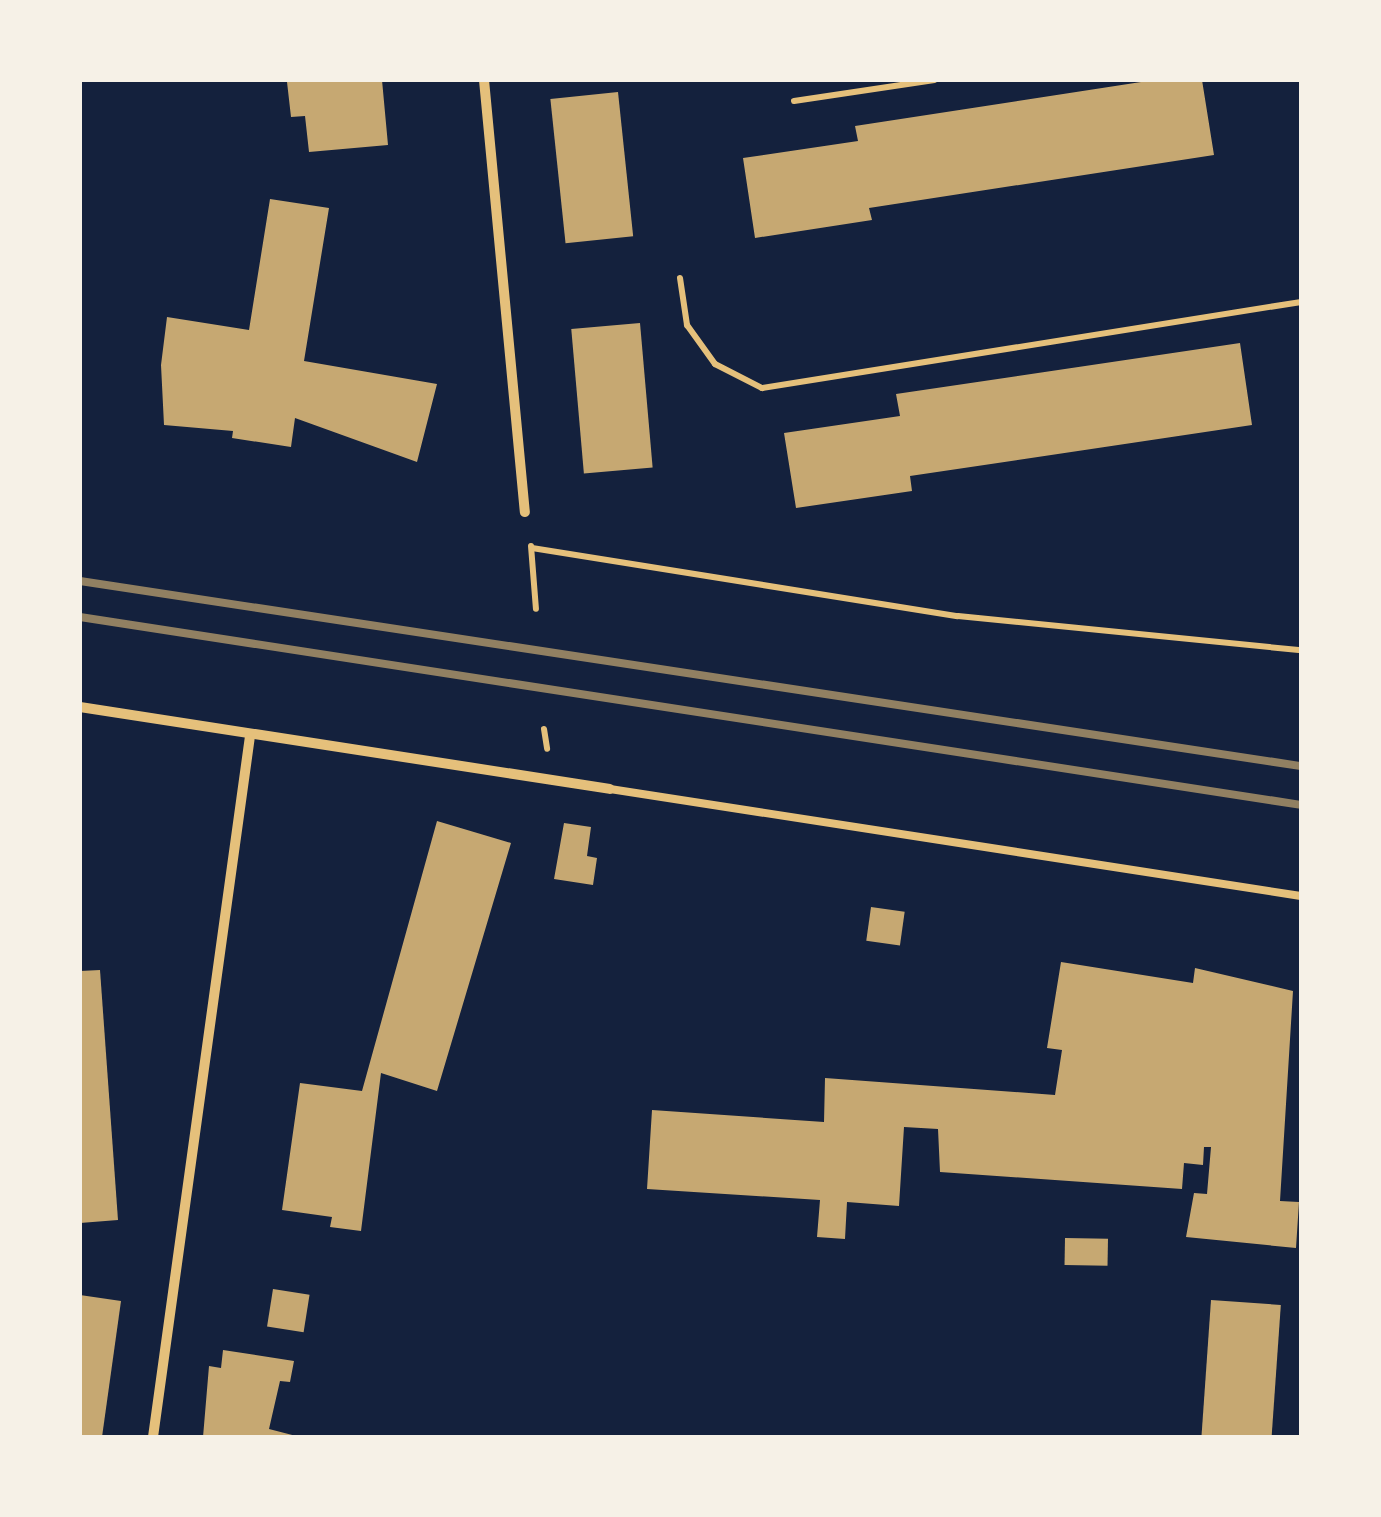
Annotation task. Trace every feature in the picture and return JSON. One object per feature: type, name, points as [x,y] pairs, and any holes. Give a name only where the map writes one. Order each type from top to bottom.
[{"type":"street","points":[[484,80],[525,512]]},
{"type":"street","points":[[80,707],[610,789]]},
{"type":"street","points":[[153,1437],[250,736]]},
{"type":"lane","points":[[610,789],[1301,896]]},
{"type":"path","points":[[794,101],[934,80]]},
{"type":"path","points":[[680,278],[687,325],[715,364],[762,388],[1301,302]]},
{"type":"path","points":[[525,512],[536,609]]},
{"type":"path","points":[[532,548],[958,616],[1301,650]]},
{"type":"building","points":[[382,80],[388,145],[309,152],[305,116],[291,117],[287,82]]},
{"type":"building","points":[[1154,80],[1202,80],[1214,155],[869,208],[872,220],[755,238],[743,158],[858,141],[855,126]]},
{"type":"building","points":[[618,92],[633,236],[566,243],[550,99]]},
{"type":"building","points":[[270,199],[329,208],[304,361],[437,384],[417,462],[295,418],[291,447],[232,438],[233,431],[164,425],[161,365],[167,317],[249,330]]},
{"type":"building","points":[[640,323],[653,467],[584,473],[571,329]]},
{"type":"building","points":[[1240,343],[1252,425],[910,476],[912,491],[796,508],[784,433],[900,416],[896,394]]},
{"type":"building","points":[[437,821],[511,843],[437,1091],[381,1073],[361,1231],[330,1227],[332,1217],[282,1210],[300,1083],[362,1091]]},
{"type":"building","points":[[564,823],[591,827],[587,856],[597,858],[593,885],[554,879]]},
{"type":"building","points":[[871,907],[905,912],[900,945],[866,941]]},
{"type":"building","points":[[1061,962],[1193,983],[1195,968],[1293,991],[1280,1201],[1299,1202],[1296,1248],[1186,1237],[1194,1193],[1207,1194],[1211,1147],[1204,1147],[1203,1165],[1184,1163],[1182,1189],[940,1172],[938,1129],[904,1127],[899,1206],[847,1202],[845,1239],[817,1237],[820,1200],[647,1189],[652,1110],[824,1122],[825,1078],[1055,1095],[1062,1050],[1047,1048]]},
{"type":"building","points":[[100,970],[118,1220],[80,1223],[80,971]]},
{"type":"building","points":[[1065,1238],[1108,1239],[1108,1266],[1065,1265]]},
{"type":"building","points":[[273,1289],[310,1295],[304,1332],[267,1327]]},
{"type":"building","points":[[80,1295],[121,1301],[102,1437],[80,1437]]},
{"type":"building","points":[[1211,1300],[1281,1305],[1272,1437],[1201,1437]]},
{"type":"building","points":[[223,1350],[294,1361],[290,1382],[280,1381],[269,1429],[300,1437],[203,1437],[209,1366],[221,1368]]},
{"type":"railway","points":[[80,581],[1301,766]]},
{"type":"railway","points":[[80,617],[1301,805]]}]
